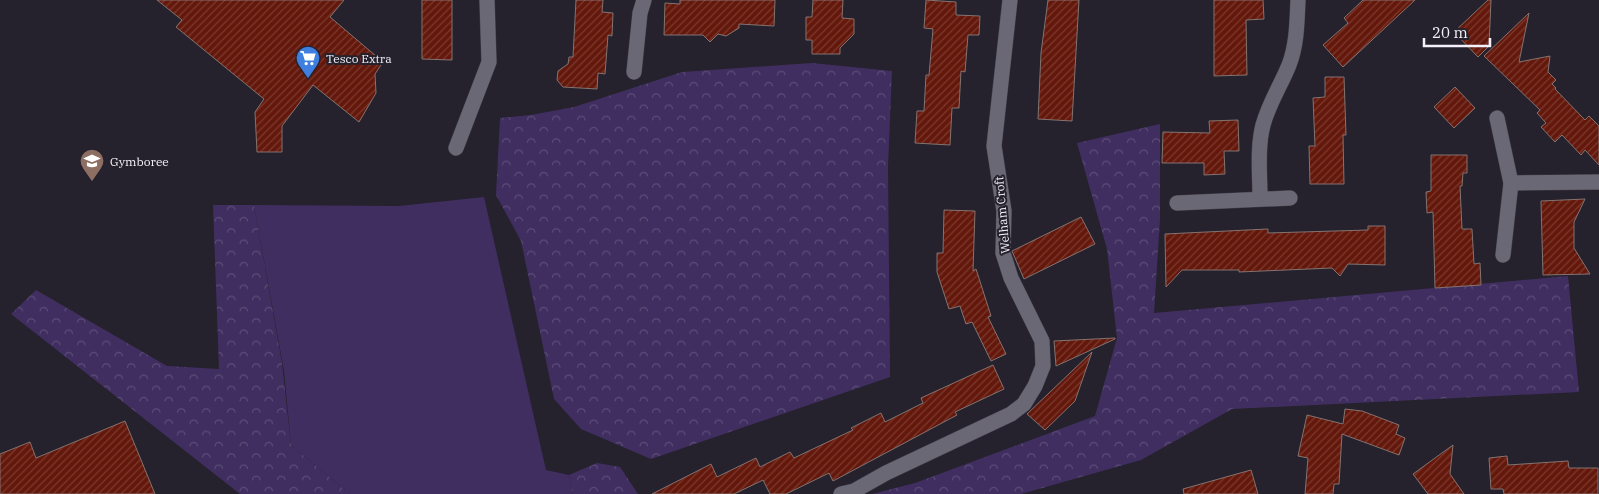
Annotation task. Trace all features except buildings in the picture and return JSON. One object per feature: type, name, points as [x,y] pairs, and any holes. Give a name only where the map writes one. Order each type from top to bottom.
[{"type":"street","points":[[456,148],[489,62],[487,0]]},
{"type":"street","points":[[634,72],[640,14],[644,0]]},
{"type":"street","name":"Welham Croft","points":[[841,494],[854,491],[1011,414],[1024,404],[1035,386],[1043,366],[1042,341],[1011,278],[1003,253],[1004,211],[994,146],[1010,0]]},
{"type":"street","points":[[1260,198],[1262,126],[1271,101],[1290,63],[1295,40],[1298,0]]},
{"type":"street","points":[[1497,118],[1511,183],[1503,255]]},
{"type":"street","points":[[1511,183],[1599,182]]},
{"type":"street","points":[[1177,203],[1290,198]]},
{"type":"green space","points":[[812,63],[892,71],[888,166],[890,377],[651,459],[581,429],[554,399],[521,241],[496,195],[500,118],[531,115],[574,107],[682,72]]},
{"type":"green space","points":[[1160,124],[1160,219],[1154,313],[1568,276],[1579,392],[1232,409],[1141,460],[1021,494],[872,494],[915,483],[1095,416],[1117,338],[1107,249],[1077,143]]},
{"type":"green space","points":[[484,197],[546,470],[569,475],[573,494],[350,494],[291,445],[284,371],[254,205],[399,206]]},
{"type":"green space","points":[[213,205],[254,205],[282,363],[291,445],[350,494],[240,494],[11,314],[36,290],[167,366],[219,369]]},
{"type":"green space","points":[[597,463],[620,467],[638,494],[573,494],[569,475]]},
{"type":"place","name":"Tesco Extra","points":[[308,79]]},
{"type":"place","name":"Gymboree","points":[[92,182]]}]
